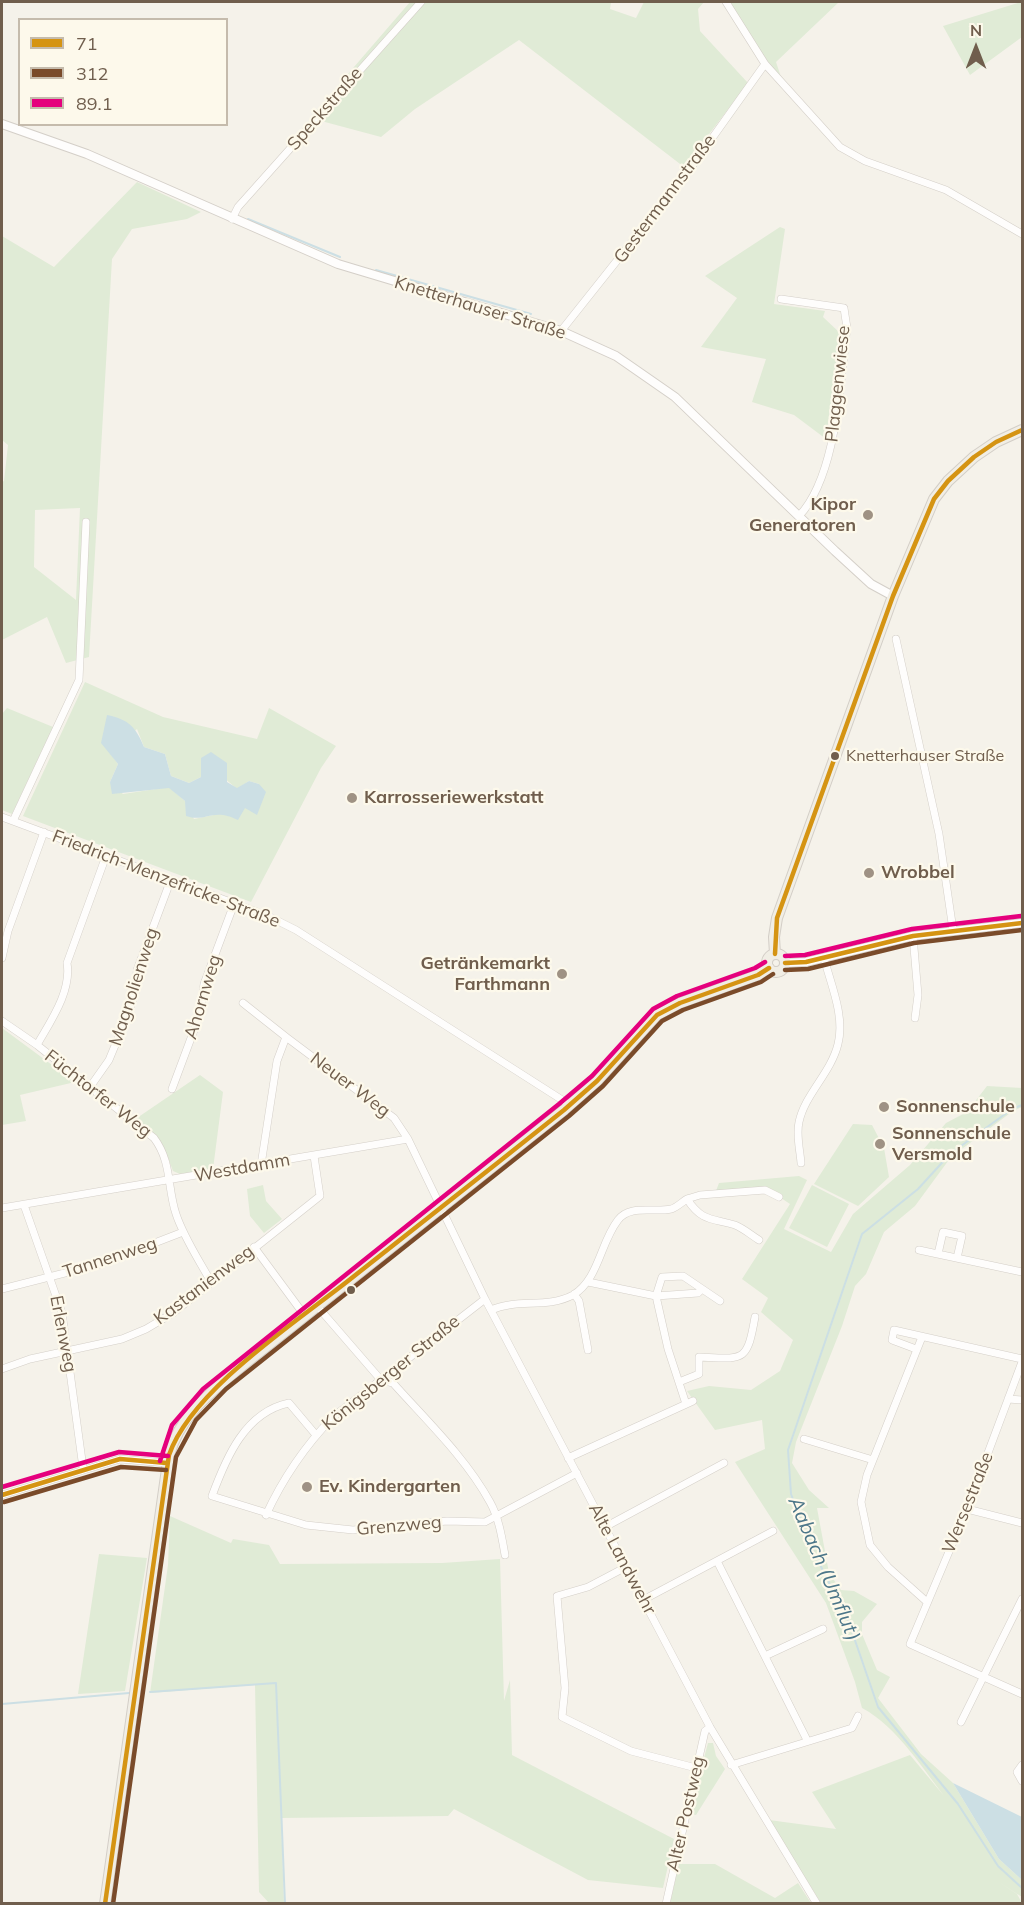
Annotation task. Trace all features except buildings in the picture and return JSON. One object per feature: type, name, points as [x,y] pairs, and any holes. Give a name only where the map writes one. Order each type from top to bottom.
[{"type":"main road","points":[[775,954],[774,937],[777,918],[893,596],[931,505],[942,487],[982,451],[1023,430]]},
{"type":"main road","points":[[769,968],[778,971],[785,963],[782,956],[775,954]]},
{"type":"main road","points":[[769,968],[768,959],[775,954]]},
{"type":"main road","points":[[105,1904],[167,1463],[174,1438],[199,1403],[304,1316],[570,1105],[597,1081],[657,1015],[680,1003],[758,975],[769,968]]},
{"type":"street","name":"Speckstraße","points":[[232,219],[245,199],[421,2]]},
{"type":"street","points":[[726,2],[765,64],[840,147],[865,161],[946,190],[1023,234]]},
{"type":"street","name":"Gestermannstraße","points":[[561,331],[693,165],[765,64]]},
{"type":"street","name":"Knetterhauser Straße","points":[[2,124],[87,154],[232,219],[350,268],[561,331],[616,356],[668,392],[871,584],[893,596]]},
{"type":"street","name":"Plaggenwiese","points":[[781,299],[844,308],[847,328],[830,451],[811,501],[799,516]]},
{"type":"street","points":[[14,821],[79,680],[86,522]]},
{"type":"street","points":[[896,639],[939,834],[953,930]]},
{"type":"street","name":"Friedrich-Menzefricke-Straße","points":[[2,817],[170,882],[234,904],[296,930],[570,1105]]},
{"type":"street","points":[[2,958],[4,941],[44,832]]},
{"type":"street","points":[[37,1045],[55,1014],[68,974],[66,963],[106,856]]},
{"type":"street","name":"Magnolienweg","points":[[90,1087],[109,1060],[128,1014],[136,990],[137,970],[170,882]]},
{"type":"street","name":"Ahornweg","points":[[172,1089],[200,1014],[204,984],[234,904]]},
{"type":"street","points":[[785,963],[824,958],[913,936],[1023,923]]},
{"type":"street","points":[[913,936],[918,995],[915,1018]]},
{"type":"street","points":[[801,1163],[799,1123],[803,1109],[831,1065],[838,1042],[838,1012],[824,958]]},
{"type":"street","name":"Neuer Weg","points":[[243,1003],[394,1118],[408,1139]]},
{"type":"street","name":"Füchtorfer Weg","points":[[2,1021],[37,1045],[154,1138],[165,1152],[176,1213],[183,1232],[211,1282]]},
{"type":"street","points":[[261,1165],[277,1061],[286,1037]]},
{"type":"street","points":[[408,1139],[442,1206]]},
{"type":"street","name":"Westdamm","points":[[2,1208],[408,1139]]},
{"type":"street","name":"Kastanienweg","points":[[2,1369],[69,1349],[122,1338],[146,1329],[172,1313],[320,1196],[314,1156]]},
{"type":"street","points":[[491,1310],[501,1305],[547,1303],[574,1294],[588,1282],[618,1220],[628,1212],[672,1209],[687,1199],[700,1195],[765,1190],[779,1197]]},
{"type":"street","points":[[687,1199],[694,1211],[713,1222],[735,1225],[759,1240]]},
{"type":"street","name":"Erlenweg","points":[[24,1204],[62,1313],[69,1349],[83,1468]]},
{"type":"street","name":"Alte Landwehr","points":[[442,1206],[485,1299],[710,1728],[817,1904]]},
{"type":"street","name":"Tannenweg","points":[[2,1289],[100,1264],[183,1232]]},
{"type":"street","points":[[938,1254],[943,1232],[962,1236],[957,1258]]},
{"type":"street","points":[[254,1248],[304,1316]]},
{"type":"street","points":[[919,1250],[1023,1272]]},
{"type":"street","points":[[568,1458],[690,1402],[679,1382],[668,1349],[656,1296],[662,1277],[683,1276],[720,1301]]},
{"type":"street","points":[[588,1282],[656,1296],[698,1293],[702,1289]]},
{"type":"street","points":[[574,1294],[579,1301],[588,1350]]},
{"type":"street","name":"Königsberger Straße","points":[[266,1515],[282,1480],[333,1417],[485,1299]]},
{"type":"street","points":[[318,1306],[381,1380],[393,1383],[462,1463],[490,1503],[505,1556]]},
{"type":"street","points":[[679,1382],[699,1374],[699,1357],[731,1359],[745,1353],[750,1348],[755,1317]]},
{"type":"street","points":[[916,1349],[892,1340],[894,1330],[1023,1360]]},
{"type":"street","points":[[922,1337],[873,1460],[861,1502],[870,1545],[888,1567],[927,1602]]},
{"type":"street","name":"Wersestraße","points":[[983,1675],[910,1644],[967,1509],[1023,1360]]},
{"type":"street","points":[[1008,1399],[1023,1400]]},
{"type":"street","name":"Grenzweg","points":[[316,1436],[289,1403],[278,1405],[251,1424],[226,1457],[212,1496],[266,1515],[306,1525],[353,1530],[447,1521],[485,1522],[577,1473]]},
{"type":"street","points":[[804,1439],[873,1460]]},
{"type":"street","points":[[2,1495],[83,1468],[120,1459],[167,1463]]},
{"type":"street","points":[[605,1527],[724,1462]]},
{"type":"street","points":[[967,1509],[1023,1523]]},
{"type":"street","points":[[643,1600],[773,1531]]},
{"type":"street","points":[[717,1560],[807,1740]]},
{"type":"street","points":[[626,1568],[588,1587],[557,1596],[565,1688],[562,1717],[631,1751],[696,1767]]},
{"type":"street","points":[[961,1722],[1023,1599]]},
{"type":"street","points":[[765,1656],[823,1629]]},
{"type":"street","points":[[983,1675],[1023,1694]]},
{"type":"street","points":[[731,1765],[852,1728],[858,1716]]},
{"type":"street","name":"Alter Postweg","points":[[666,1904],[705,1731],[710,1728]]},
{"type":"street","points":[[1023,1765],[1017,1772],[1023,1780]]},
{"type":"green space","points":[[410,2],[611,2],[610,9],[636,18],[644,2],[704,2],[698,9],[700,31],[748,83],[684,167],[519,40],[415,109],[381,137],[310,118]]},
{"type":"green space","points":[[730,2],[839,2],[776,62],[783,83],[766,63]]},
{"type":"green space","points":[[1021,2],[1022,37],[970,75],[943,26]]},
{"type":"green space","points":[[137,182],[201,212],[187,219],[132,229],[112,259],[89,657],[66,663],[47,617],[2,640],[2,482],[4,481],[8,445],[2,440],[2,236],[54,267]],"holes":[[[80,508],[76,600],[34,567],[35,510]]]},
{"type":"green space","points":[[780,227],[785,229],[774,304],[825,311],[823,317],[840,333],[826,439],[794,415],[752,402],[766,359],[701,347],[737,298],[705,276]]},
{"type":"green space","points":[[85,682],[163,717],[257,739],[269,708],[336,746],[321,768],[251,902],[23,816]],"holes":[[[137,729],[144,747],[165,754],[171,776],[189,783],[201,777],[201,758],[237,789],[249,781],[259,784],[223,813],[194,819],[185,801],[169,787],[123,794],[110,782],[118,764],[111,754]]]},
{"type":"green space","points":[[7,708],[53,727],[12,814],[2,810],[2,714]]},
{"type":"green space","points":[[2,1028],[75,1082],[20,1095],[26,1121],[2,1125]]},
{"type":"green space","points":[[200,1075],[223,1092],[213,1169],[180,1174],[173,1171],[163,1148],[149,1129],[134,1120]]},
{"type":"green space","points":[[987,1086],[1022,1088],[1022,1107],[1013,1111],[951,1157],[915,1206],[884,1232],[866,1274],[855,1286],[842,1326],[796,1442],[792,1463],[809,1490],[829,1508],[817,1508],[829,1573],[841,1590],[854,1591],[877,1604],[862,1622],[862,1634],[877,1670],[890,1677],[878,1698],[921,1754],[953,1783],[999,1859],[1022,1880],[1022,1897],[997,1881],[1017,1894],[1022,1903],[821,1903],[769,1820],[836,1829],[812,1792],[910,1755],[949,1802],[920,1763],[887,1726],[862,1708],[855,1682],[826,1603],[735,1462],[765,1449],[762,1420],[715,1430],[687,1391],[709,1386],[751,1390],[780,1371],[793,1340],[761,1312],[768,1298],[742,1279],[790,1204],[766,1188],[716,1191],[719,1183],[799,1176],[807,1180],[784,1229],[831,1252],[853,1214],[910,1165],[946,1123],[967,1112]]},
{"type":"green space","points":[[853,1124],[872,1125],[884,1148],[889,1177],[858,1206],[814,1184]]},
{"type":"green space","points":[[263,1185],[266,1201],[282,1219],[264,1233],[250,1216],[247,1189]]},
{"type":"green space","points":[[812,1185],[849,1204],[827,1247],[789,1228]]},
{"type":"green space","points":[[170,1516],[231,1543],[233,1539],[269,1545],[280,1564],[442,1563],[500,1559],[504,1701],[510,1680],[512,1755],[674,1839],[663,1888],[588,1880],[454,1809],[448,1816],[281,1818],[284,1903],[269,1903],[259,1892],[255,1685],[150,1693],[168,1565]]},
{"type":"green space","points":[[99,1554],[147,1558],[125,1691],[78,1694]]},
{"type":"green space","points":[[708,1743],[713,1743],[716,1756],[725,1769],[696,1815],[689,1813]]},
{"type":"green space","points":[[679,1864],[715,1864],[775,1898],[798,1883],[811,1903],[670,1903]]},
{"type":"shaded area","points":[[107,715],[121,719],[130,725],[138,734],[144,747],[165,754],[171,776],[189,783],[201,777],[201,758],[211,752],[227,763],[227,782],[237,788],[249,781],[259,784],[266,792],[257,815],[245,808],[238,820],[222,815],[199,818],[186,816],[185,801],[169,788],[112,794],[110,782],[118,764],[101,743]]},
{"type":"shaded area","points":[[953,1783],[1022,1817],[1022,1880],[999,1859]]},
{"type":"waterway","points":[[248,219],[340,257]]},
{"type":"waterway","points":[[376,270],[531,314]]},
{"type":"waterway","name":"Aabach (Umflut)","points":[[1022,1105],[1012,1109],[950,1154],[918,1189],[862,1234],[788,1450],[791,1494],[809,1543],[848,1620],[878,1707],[958,1804],[998,1866],[1022,1888]]},
{"type":"waterway","points":[[150,1692],[276,1683],[285,1904]]},
{"type":"waterway","points":[[2,1704],[129,1693]]},
{"type":"transit line","name":"71","points":[[775,954],[777,918],[893,596],[934,499],[948,481],[974,457],[996,442],[1022,430]]},
{"type":"transit line","name":"89.1","points":[[785,956],[805,955],[912,929],[1021,916]]},
{"type":"transit line","name":"71","points":[[785,963],[806,962],[913,936],[1022,923]]},
{"type":"transit line","name":"312","points":[[785,970],[808,969],[914,943],[1022,930]]},
{"type":"transit line","name":"89.1","points":[[160,1461],[172,1425],[203,1389],[559,1104],[592,1076],[653,1009],[677,996],[755,968],[765,962]]},
{"type":"transit line","name":"71","points":[[105,1904],[169,1455],[181,1430],[223,1381],[249,1358],[564,1110],[597,1081],[657,1015],[680,1003],[758,975],[769,968]]},
{"type":"transit line","name":"312","points":[[113,1904],[176,1457],[196,1420],[226,1389],[569,1116],[603,1086],[662,1021],[683,1010],[761,982],[773,974]]},
{"type":"transit line","name":"89.1","points":[[2,1487],[119,1452],[168,1456]]},
{"type":"transit line","name":"71","points":[[2,1495],[120,1459],[167,1463]]},
{"type":"transit line","name":"312","points":[[4,1502],[121,1467],[166,1470]]},
{"type":"place","name":"Kipor Generatoren","points":[[868,515]]},
{"type":"place","name":"Knetterhauser Straße","points":[[835,756]]},
{"type":"place","name":"Karrosseriewerkstatt","points":[[352,798]]},
{"type":"place","name":"Wrobbel","points":[[869,873]]},
{"type":"place","name":"Getränkemarkt Farthmann","points":[[562,974]]},
{"type":"place","name":"Sonnenschule","points":[[884,1107]]},
{"type":"place","name":"Sonnenschule Versmold","points":[[880,1144]]},
{"type":"place","name":"Ev. Kindergarten","points":[[307,1487]]}]
